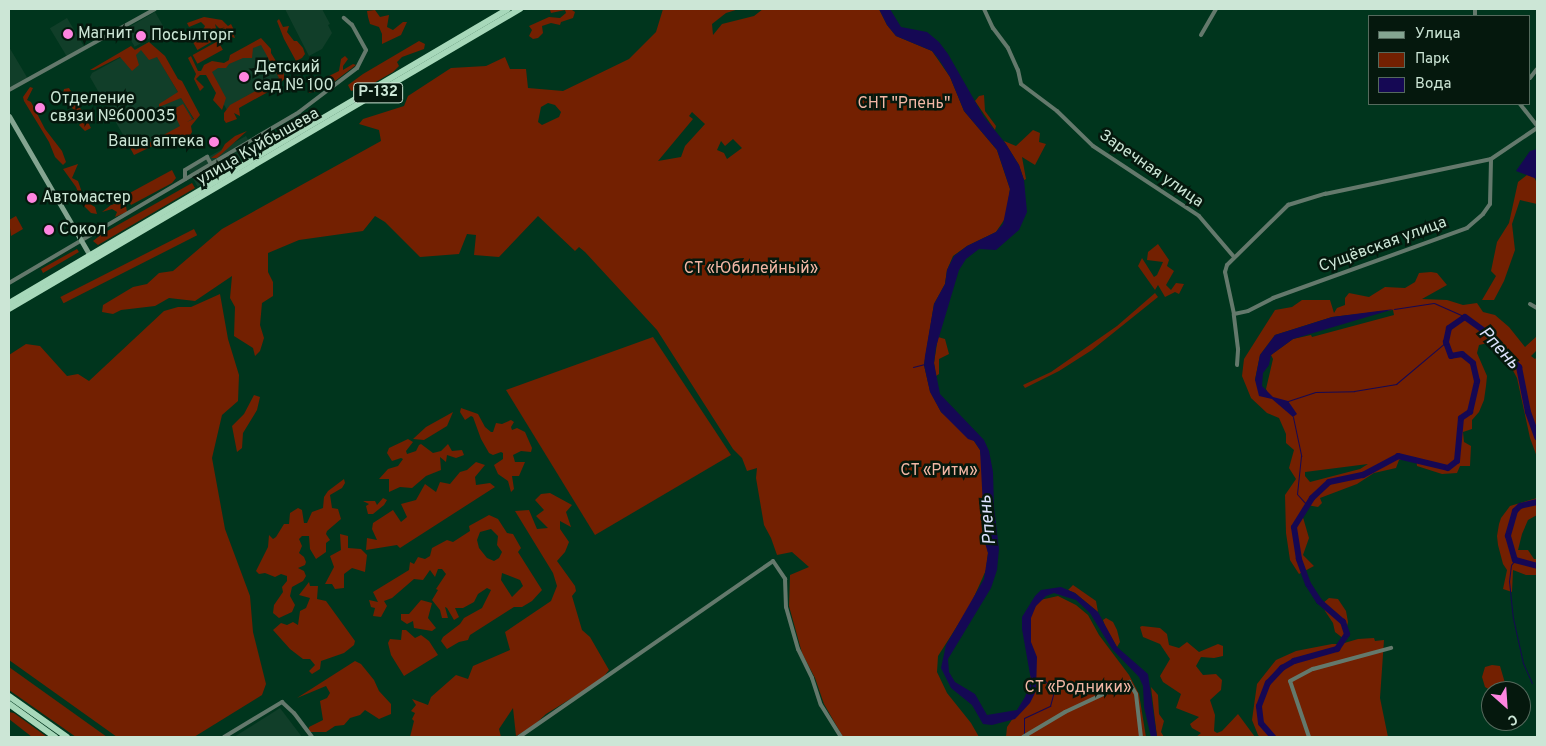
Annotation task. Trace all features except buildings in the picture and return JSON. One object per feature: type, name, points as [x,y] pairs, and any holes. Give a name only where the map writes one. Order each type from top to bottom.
[{"type":"highway","name":"улица Куйбышева","points":[[9,309],[508,9]]},
{"type":"highway","name":"улица Куйбышева","points":[[9,303],[91,258],[520,9]]},
{"type":"highway","points":[[9,696],[67,737]]},
{"type":"highway","points":[[9,704],[54,737]]},
{"type":"main road","points":[[9,116],[91,258]]},
{"type":"street","points":[[9,90],[155,9]]},
{"type":"street","name":"Заречная улица","points":[[984,9],[993,28],[1008,48],[1018,70],[1021,84],[1057,111],[1093,146],[1199,216],[1234,257]]},
{"type":"street","points":[[1201,35],[1216,9]]},
{"type":"street","points":[[9,283],[82,242],[312,103],[357,68],[366,50],[352,25],[344,18]]},
{"type":"street","points":[[1237,366],[1238,349],[1234,314],[1225,272],[1227,265],[1288,205],[1325,194],[1491,159],[1537,127],[1521,105]]},
{"type":"street","points":[[185,179],[185,170],[207,157],[211,164]]},
{"type":"street","name":"Сущёвская улица","points":[[1234,314],[1248,312],[1273,298],[1467,228],[1483,214],[1490,204],[1491,159]]},
{"type":"street","points":[[1530,304],[1537,308]]},
{"type":"street","points":[[519,737],[773,561],[785,580],[786,607],[798,649],[812,678],[821,705],[841,737]]},
{"type":"street","points":[[1309,737],[1290,681],[1313,669],[1391,648]]},
{"type":"street","points":[[1023,737],[1065,712],[1130,682],[1136,694],[1141,737]]},
{"type":"street","points":[[224,737],[282,702],[294,713],[312,737]]},
{"type":"shaded area","points":[[285,9],[322,9],[330,24],[328,25],[332,33],[322,49],[309,56]]},
{"type":"shaded area","points":[[155,12],[165,29],[135,47],[125,30]]},
{"type":"shaded area","points":[[67,18],[84,46],[67,57],[50,28]]},
{"type":"shaded area","name":"Детский сад № 100","points":[[261,41],[283,79],[227,110],[205,72],[229,61],[229,59]]},
{"type":"shaded area","points":[[149,42],[194,120],[134,154],[90,77],[92,73]]},
{"type":"shaded area","points":[[9,47],[28,79],[9,89]]},
{"type":"shaded area","points":[[246,136],[256,154],[198,187],[187,168]]},
{"type":"shaded area","points":[[280,708],[302,737],[234,737]]},
{"type":"green space","points":[[574,9],[572,10],[575,12],[573,18],[561,22],[560,25],[551,23],[542,26],[543,33],[538,38],[533,39],[529,36],[532,30],[529,26],[549,17],[560,18],[566,13],[565,10],[551,13],[550,10]]},
{"type":"green space","points":[[663,9],[739,9],[726,13],[712,24],[713,35],[722,24],[754,16],[763,9],[879,9],[887,25],[896,36],[932,51],[950,77],[964,111],[997,150],[1010,189],[1006,217],[996,232],[967,246],[953,256],[947,270],[945,284],[934,304],[924,365],[930,391],[941,412],[974,441],[980,450],[982,463],[984,527],[988,553],[986,570],[970,606],[938,656],[937,672],[947,693],[971,723],[979,737],[843,737],[824,704],[815,678],[802,653],[789,606],[790,575],[809,567],[792,552],[777,555],[764,525],[756,478],[757,468],[747,471],[742,458],[733,449],[657,330],[585,252],[579,247],[575,251],[538,216],[499,257],[474,255],[476,235],[467,234],[459,254],[420,257],[385,222],[375,216],[363,231],[299,240],[268,253],[268,272],[273,282],[273,296],[262,303],[260,325],[264,338],[260,351],[255,356],[253,348],[234,336],[235,307],[230,298],[232,276],[195,301],[169,298],[155,306],[121,310],[113,314],[102,312],[103,305],[133,287],[147,284],[159,273],[173,271],[222,229],[381,141],[379,130],[359,124],[363,119],[404,106],[408,96],[451,68],[486,66],[505,57],[510,69],[526,69],[528,88],[563,91],[629,59],[656,32]],"holes":[[[548,103],[555,105],[561,112],[559,117],[542,125],[538,122],[541,107]],[[692,112],[705,124],[685,146],[681,157],[658,161],[693,119],[689,116]],[[733,139],[742,148],[727,159],[724,153],[717,150],[721,141],[725,146]]]},
{"type":"green space","points":[[375,10],[380,17],[389,15],[387,27],[393,30],[403,22],[407,22],[401,35],[382,44],[382,34],[379,27],[370,24],[368,17],[367,11]]},
{"type":"green space","points":[[204,17],[222,20],[228,26],[231,24],[235,32],[233,33],[235,38],[228,36],[220,30],[225,27],[220,29],[215,24],[216,28],[211,31],[192,36],[192,32],[203,30],[205,26],[201,22],[189,27],[187,23]]},
{"type":"green space","points":[[279,19],[283,27],[289,26],[287,32],[303,48],[305,54],[296,61],[284,39],[277,21]]},
{"type":"green space","points":[[209,34],[213,41],[197,50],[193,43]]},
{"type":"green space","points":[[261,38],[271,49],[271,53],[284,74],[284,79],[277,87],[239,108],[240,116],[234,113],[237,119],[226,123],[224,113],[230,105],[279,78],[261,45],[253,48],[252,58],[243,58],[229,64],[226,68],[218,68],[212,72],[226,98],[222,110],[213,100],[216,93],[206,75],[200,75],[196,79],[204,87],[200,91],[194,79],[196,74],[188,58],[191,56],[198,71],[201,71],[204,65],[212,61],[224,63],[229,60],[230,55]]},
{"type":"green space","points":[[218,41],[223,50],[197,64],[193,55]]},
{"type":"green space","points":[[419,41],[425,44],[424,49],[402,57],[397,62],[399,66],[393,72],[367,87],[351,91],[348,85]]},
{"type":"green space","points":[[149,42],[165,56],[178,79],[182,81],[200,115],[191,126],[192,132],[187,140],[177,145],[169,138],[134,155],[128,144],[136,150],[180,126],[172,110],[183,104],[192,119],[187,122],[194,119],[181,98],[159,107],[159,104],[178,92],[157,57],[149,60],[141,50],[136,55],[139,65],[132,71],[120,57],[94,70],[90,70],[131,46],[135,50]]},
{"type":"green space","points":[[345,56],[348,59],[343,66],[343,70],[353,64],[356,65],[326,88],[309,93],[308,86],[318,81],[321,84],[323,79],[339,71],[341,59]]},
{"type":"green space","points":[[30,87],[33,88],[27,100],[31,102],[45,129],[62,151],[66,162],[63,165],[55,157],[49,142],[24,101],[23,97]]},
{"type":"green space","points":[[69,88],[75,98],[75,103],[81,109],[91,128],[85,131],[79,125],[82,122],[80,115],[72,108],[70,94],[63,93],[64,89]]},
{"type":"green space","points":[[984,95],[985,111],[996,126],[995,130],[975,101],[979,96]]},
{"type":"green space","points":[[1033,130],[1040,133],[1039,142],[1046,144],[1035,165],[1022,157],[1026,179],[1024,180],[1019,165],[1004,141],[1016,146]]},
{"type":"green space","points":[[247,131],[217,158],[211,158],[221,151],[225,144],[235,136]]},
{"type":"green space","points":[[78,164],[72,178],[78,181],[85,201],[95,207],[97,214],[91,213],[83,205],[76,187],[63,169]]},
{"type":"green space","points":[[172,170],[176,178],[172,183],[131,205],[126,195]]},
{"type":"green space","points":[[1527,175],[1534,177],[1537,183],[1537,204],[1520,200],[1512,224],[1515,250],[1504,281],[1494,300],[1482,300],[1496,276],[1491,271],[1497,242],[1509,223],[1518,182]]},
{"type":"green space","points":[[192,183],[195,188],[98,245],[93,241],[102,234]]},
{"type":"green space","points":[[120,202],[126,206],[127,212],[115,217],[117,212],[112,209],[102,212],[111,205]]},
{"type":"green space","points":[[16,216],[23,229],[11,236],[9,220]]},
{"type":"green space","points":[[194,229],[197,235],[64,303],[60,297]]},
{"type":"green space","points":[[1158,244],[1169,260],[1167,266],[1174,271],[1166,285],[1171,290],[1176,283],[1184,284],[1179,294],[1175,292],[1165,297],[1158,285],[1155,290],[1138,266],[1142,258],[1154,277],[1157,275],[1163,262],[1147,260],[1148,252]]},
{"type":"green space","points":[[77,249],[79,252],[43,273],[41,269]]},
{"type":"green space","points":[[1419,273],[1437,273],[1447,285],[1422,299],[1447,300],[1463,305],[1477,303],[1483,312],[1495,315],[1509,327],[1525,347],[1537,336],[1537,350],[1531,356],[1535,359],[1537,357],[1537,457],[1530,438],[1517,378],[1509,363],[1488,343],[1479,345],[1477,353],[1487,376],[1484,400],[1479,412],[1472,420],[1472,429],[1463,432],[1464,442],[1471,446],[1470,466],[1460,466],[1457,473],[1442,474],[1417,466],[1416,457],[1399,460],[1396,468],[1374,473],[1357,484],[1320,498],[1322,503],[1318,507],[1307,505],[1302,514],[1309,538],[1303,555],[1314,566],[1299,574],[1290,560],[1286,533],[1285,495],[1296,479],[1289,468],[1294,450],[1286,443],[1286,434],[1279,418],[1267,413],[1251,398],[1242,376],[1244,359],[1275,310],[1292,307],[1302,300],[1330,300],[1334,313],[1337,308],[1345,305],[1345,298],[1349,293],[1369,297],[1385,287],[1405,288],[1415,282]],"holes":[[[1393,310],[1394,315],[1312,337],[1311,335],[1293,339],[1271,355],[1273,359],[1266,389],[1270,398],[1255,380],[1260,355],[1275,335],[1332,317]],[[1368,464],[1360,469],[1310,482],[1305,476],[1305,472]]]},
{"type":"green space","points":[[1155,293],[1158,297],[1092,350],[1059,371],[1025,388],[1023,385],[1051,372],[1117,326]]},
{"type":"green space","points":[[220,294],[228,339],[239,375],[238,401],[222,415],[212,458],[225,529],[250,596],[253,632],[266,684],[262,695],[194,737],[117,737],[9,660],[9,355],[26,344],[40,346],[67,376],[78,374],[89,381],[164,311],[178,307],[191,307]]},
{"type":"green space","points":[[653,337],[731,455],[595,535],[506,390]]},
{"type":"green space","points":[[938,337],[945,339],[949,354],[939,359],[939,374],[936,376],[934,363]]},
{"type":"green space","points":[[254,395],[260,397],[257,410],[243,433],[242,448],[237,452],[232,426],[244,414]]},
{"type":"green space","points":[[461,408],[478,414],[485,427],[491,432],[493,432],[496,423],[502,424],[511,420],[514,422],[511,427],[512,430],[517,428],[525,432],[532,448],[531,452],[521,451],[513,455],[515,462],[525,462],[519,476],[512,476],[514,489],[511,492],[508,481],[498,474],[494,465],[503,459],[503,453],[493,455],[489,453],[481,439],[473,417],[471,416],[465,420],[460,412]]},
{"type":"green space","points":[[453,412],[447,426],[424,440],[413,439],[426,427]]},
{"type":"green space","points":[[408,439],[413,442],[406,451],[407,454],[416,451],[421,444],[433,453],[441,451],[448,444],[452,451],[462,450],[464,455],[456,458],[447,455],[446,462],[440,457],[441,470],[426,476],[412,488],[400,487],[389,492],[389,479],[379,479],[388,469],[398,466],[403,459],[392,461],[387,453],[389,448]]},
{"type":"green space","points":[[476,462],[485,465],[475,477],[476,485],[490,483],[495,487],[400,548],[397,545],[366,550],[367,538],[377,540],[372,529],[373,523],[393,510],[401,522],[407,517],[401,504],[416,500],[425,484],[436,492],[440,482],[450,484],[460,472],[467,470]]},
{"type":"green space","points":[[344,479],[345,483],[342,488],[330,495],[332,508],[338,509],[341,519],[327,531],[326,534],[330,540],[326,543],[326,552],[316,559],[310,549],[309,536],[302,536],[299,539],[302,546],[299,553],[306,562],[305,565],[298,568],[304,571],[306,576],[303,581],[292,587],[290,596],[295,605],[292,612],[279,618],[273,613],[274,605],[283,592],[282,587],[287,581],[287,576],[281,574],[275,577],[265,573],[259,574],[256,571],[268,547],[269,535],[273,539],[276,537],[284,524],[289,524],[290,513],[298,508],[302,510],[304,523],[307,523],[312,512],[323,508],[324,497],[328,491]]},
{"type":"green space","points":[[550,493],[572,505],[566,512],[571,527],[560,521],[560,529],[569,542],[565,552],[557,561],[575,586],[576,591],[572,596],[582,630],[590,637],[609,670],[601,680],[546,714],[531,728],[516,736],[513,708],[499,729],[501,737],[410,737],[414,721],[412,719],[415,713],[411,711],[416,705],[412,699],[428,705],[431,697],[456,675],[468,679],[473,666],[510,650],[505,632],[551,601],[557,586],[553,573],[515,511],[529,510],[537,529],[548,528],[536,516],[544,510],[535,500],[541,494]]},
{"type":"green space","points":[[383,498],[387,500],[384,505],[373,514],[368,514],[366,506],[369,504],[363,501],[375,501],[377,505]]},
{"type":"green space","points":[[1537,498],[1537,515],[1528,520],[1518,550],[1528,550],[1534,559],[1537,559],[1537,575],[1526,575],[1513,570],[1512,592],[1503,589],[1507,570],[1503,564],[1498,545],[1499,524],[1510,506]]},
{"type":"green space","points":[[489,515],[498,519],[507,533],[513,534],[521,548],[518,552],[542,590],[532,601],[522,607],[514,607],[470,635],[468,640],[459,642],[447,649],[441,641],[443,637],[460,624],[464,618],[482,608],[491,590],[487,588],[478,594],[474,602],[463,608],[455,608],[459,617],[454,620],[445,607],[448,618],[442,618],[440,610],[432,600],[438,590],[436,589],[446,574],[442,569],[438,569],[435,577],[430,570],[423,580],[414,579],[392,598],[384,601],[387,606],[381,617],[373,616],[375,608],[371,607],[369,600],[378,602],[373,592],[409,570],[410,562],[414,564],[418,557],[425,559],[430,556],[432,548],[447,540],[453,542],[470,531],[469,526]],"holes":[[[491,529],[498,536],[497,545],[502,552],[499,558],[494,561],[487,558],[479,548],[477,540],[480,532]],[[502,573],[520,580],[523,586],[512,597],[501,580]]]},
{"type":"green space","points":[[340,534],[348,536],[348,548],[361,549],[367,555],[365,572],[352,568],[344,574],[344,588],[335,589],[332,584],[325,584],[334,567],[330,556],[341,550]]},
{"type":"green space","points":[[309,582],[310,586],[318,586],[317,599],[326,601],[355,641],[354,645],[344,653],[321,661],[320,669],[312,674],[309,671],[315,665],[310,659],[303,659],[290,649],[273,630],[281,623],[287,625],[293,622],[298,625],[300,611],[306,608],[310,598],[299,595]]},
{"type":"green space","points":[[1073,585],[1096,601],[1098,612],[1075,593],[1068,590]]},
{"type":"green space","name":"СТ «Родники»","points":[[1058,596],[1076,605],[1088,615],[1099,635],[1129,675],[1139,694],[1146,737],[1006,737],[1007,727],[1026,699],[1032,668],[1023,623],[1040,600]]},
{"type":"green space","points":[[1329,598],[1338,599],[1346,611],[1348,622],[1344,639],[1335,632],[1333,623],[1325,611],[1323,603]]},
{"type":"green space","points":[[421,600],[432,603],[428,618],[436,628],[432,631],[414,628],[413,621],[407,624],[401,620],[401,614],[409,614]]},
{"type":"green space","points":[[1106,618],[1113,622],[1117,630],[1120,642],[1117,647],[1105,626],[1103,620]]},
{"type":"green space","points":[[1140,627],[1160,628],[1167,634],[1169,645],[1179,648],[1187,642],[1199,652],[1218,644],[1223,646],[1223,656],[1214,658],[1201,657],[1196,666],[1203,675],[1216,674],[1222,680],[1221,690],[1210,700],[1215,715],[1214,731],[1217,733],[1222,731],[1238,714],[1255,737],[1196,737],[1201,733],[1192,728],[1190,724],[1199,717],[1176,708],[1181,694],[1163,682],[1160,676],[1170,659],[1160,644],[1143,637]]},
{"type":"green space","points":[[402,630],[406,630],[415,638],[421,635],[429,641],[438,655],[404,676],[391,655],[388,643],[390,639],[401,640]]},
{"type":"green space","points":[[1374,638],[1375,641],[1384,640],[1380,698],[1388,737],[1278,737],[1271,734],[1273,737],[1260,737],[1258,735],[1252,720],[1257,684],[1276,660],[1296,651],[1341,644],[1358,639]]},
{"type":"green space","points":[[355,661],[361,664],[374,680],[379,691],[391,704],[391,714],[379,719],[365,710],[360,715],[350,718],[344,725],[335,726],[326,732],[308,732],[309,727],[323,720],[320,701],[327,698],[330,693],[326,686],[297,698]]},
{"type":"green space","points":[[1492,665],[1500,666],[1504,681],[1483,681],[1482,677],[1485,667]]},
{"type":"green space","points":[[9,667],[107,737],[76,737],[9,690]]},
{"type":"green space","points":[[1151,687],[1158,695],[1159,714],[1164,721],[1161,732],[1164,737],[1157,737]]},
{"type":"green space","points":[[9,712],[14,713],[47,737],[32,737],[9,719]]},
{"type":"water","points":[[879,9],[890,9],[901,27],[927,32],[939,42],[948,54],[984,117],[1006,144],[1019,165],[1024,180],[1027,212],[1019,230],[996,250],[979,249],[966,259],[959,270],[936,347],[934,363],[940,394],[984,440],[989,451],[993,472],[994,506],[999,549],[997,570],[991,588],[948,659],[949,672],[955,682],[975,694],[987,715],[1017,710],[1025,697],[1031,680],[1022,629],[1022,617],[1041,590],[1061,587],[1075,593],[1098,612],[1117,647],[1148,674],[1157,737],[1151,737],[1144,707],[1143,686],[1139,677],[1112,649],[1090,613],[1076,600],[1054,593],[1046,596],[1036,606],[1031,618],[1031,642],[1037,657],[1036,691],[1030,703],[1015,719],[992,725],[983,724],[972,705],[951,688],[941,668],[946,645],[984,579],[988,553],[985,543],[980,450],[974,441],[968,439],[941,412],[930,392],[924,365],[925,356],[934,304],[945,284],[947,270],[954,256],[967,246],[996,232],[1003,224],[1010,189],[997,150],[964,111],[950,77],[940,61],[932,51],[896,36],[887,25]]},
{"type":"water","points":[[1537,149],[1537,179],[1516,171],[1530,151]]},
{"type":"water","points":[[1394,309],[1293,339],[1271,355],[1269,365],[1263,373],[1262,386],[1273,397],[1288,401],[1297,414],[1293,417],[1272,399],[1259,396],[1255,380],[1260,355],[1275,335],[1332,317]]},
{"type":"waterway","points":[[1394,309],[1434,303],[1465,317]]},
{"type":"waterway","name":"Рпень","points":[[1273,737],[1261,723],[1259,706],[1268,683],[1282,668],[1294,661],[1337,649],[1347,634],[1343,622],[1319,601],[1308,584],[1299,559],[1294,527],[1312,498],[1329,482],[1363,475],[1398,456],[1448,468],[1457,461],[1461,418],[1470,412],[1477,381],[1473,363],[1462,354],[1451,356],[1446,342],[1449,328],[1465,317],[1487,333],[1519,367],[1528,412],[1537,437]]},
{"type":"waterway","points":[[1288,401],[1315,392],[1354,391],[1396,384],[1446,342]]},
{"type":"waterway","points":[[913,367],[924,364]]},
{"type":"waterway","points":[[1293,417],[1301,456],[1297,494],[1307,505]]},
{"type":"waterway","name":"Рпень","points":[[1537,502],[1520,506],[1515,511],[1508,536],[1515,560],[1537,566]]},
{"type":"waterway","points":[[1515,560],[1511,565],[1509,581],[1513,618],[1523,663],[1532,683]]},
{"type":"waterway","points":[[1024,734],[1024,718],[1050,706],[1053,695],[1052,688],[1045,681],[1037,679]]},
{"type":"place","name":"Магнит","points":[[68,34]]},
{"type":"place","name":"Посылторг","points":[[141,36]]},
{"type":"place","name":"Детский сад № 100","points":[[244,77]]},
{"type":"place","name":"Отделение связи №600035","points":[[40,108]]},
{"type":"place","name":"Ваша аптека","points":[[214,142]]},
{"type":"place","name":"Автомастер","points":[[32,198]]},
{"type":"place","name":"Сокол","points":[[49,230]]},
{"type":"park label","name":"СНТ \"Рпень\"","points":[[904,104]]},
{"type":"park label","name":"СТ «Юбилейный»","points":[[751,269]]},
{"type":"park label","name":"СТ «Ритм»","points":[[939,471]]}]
